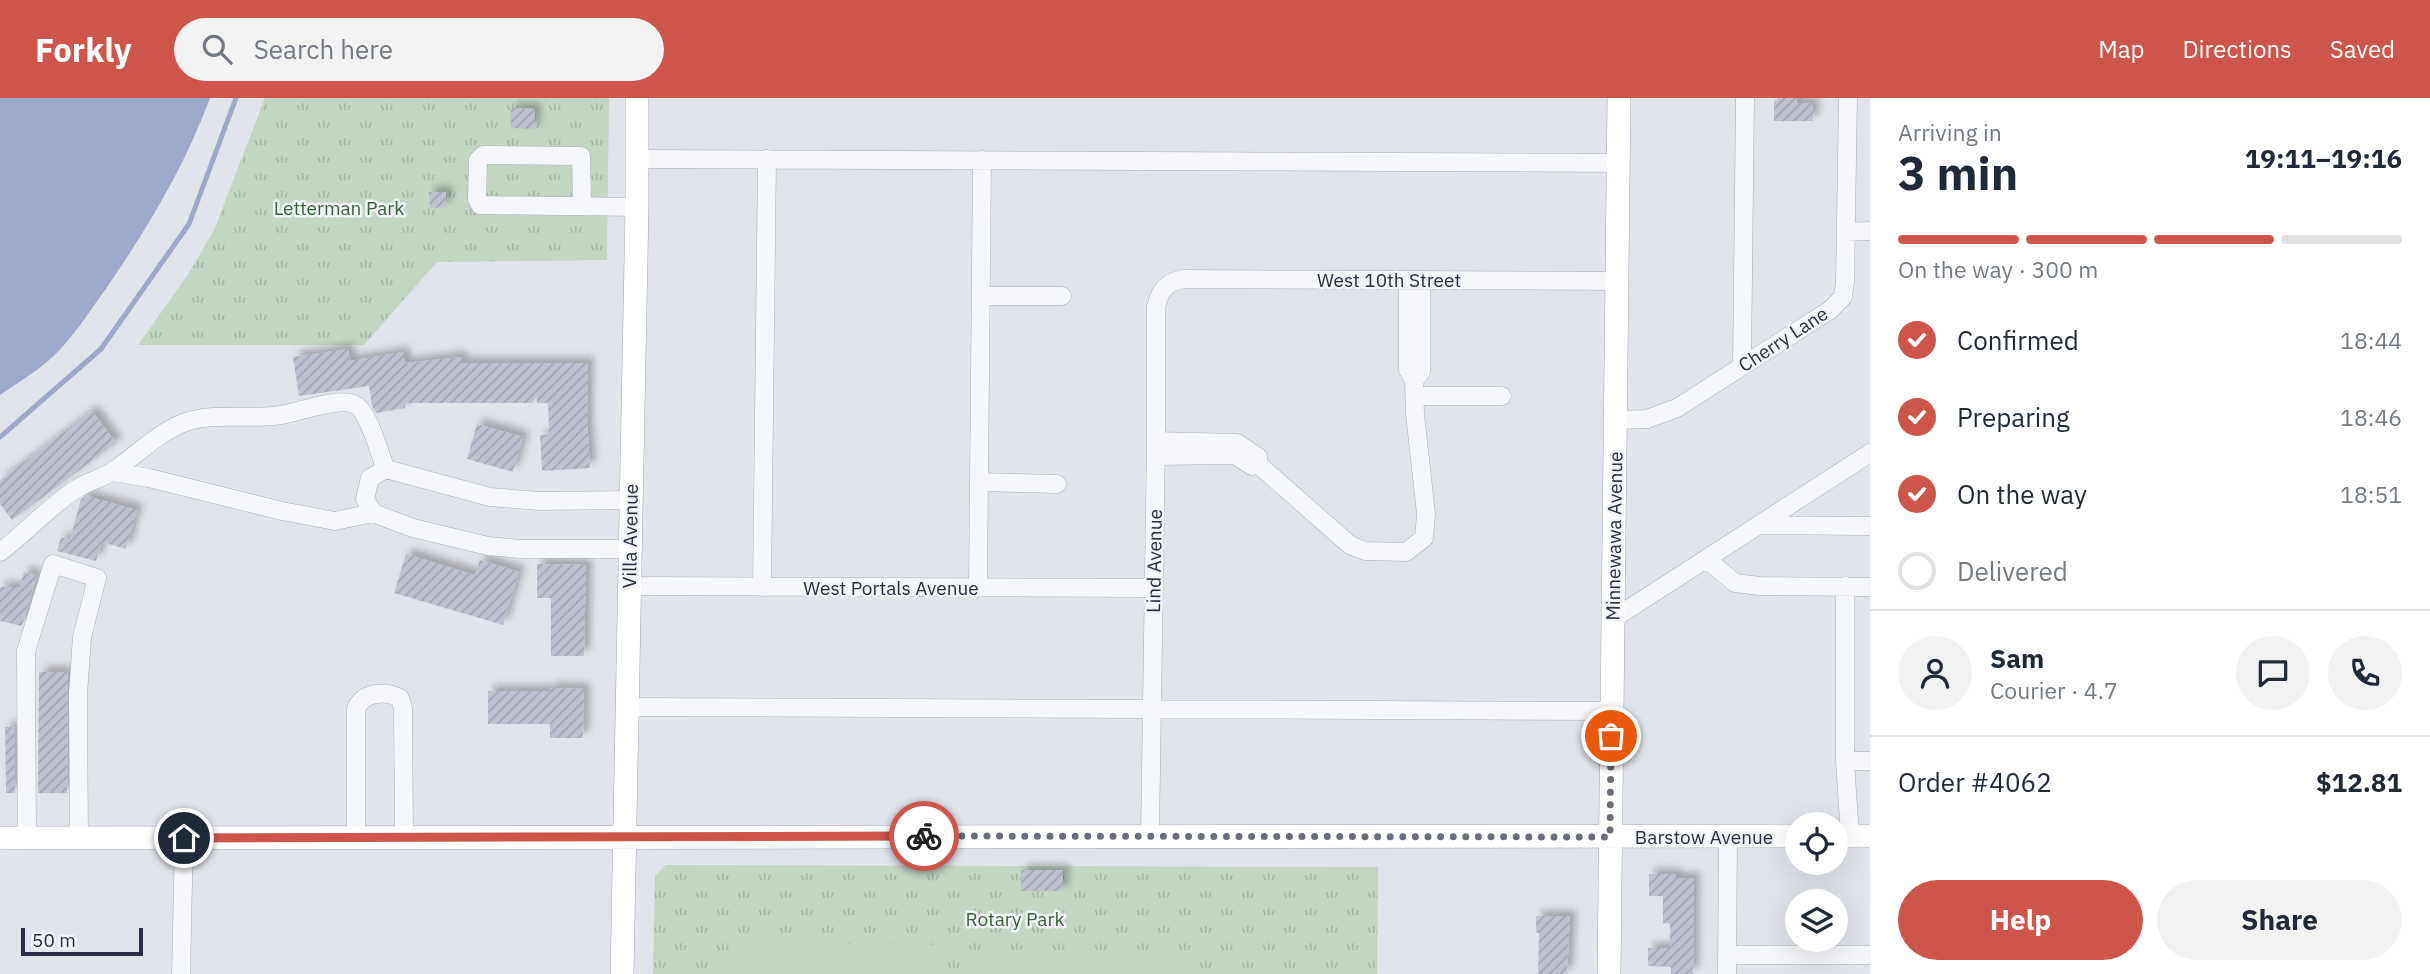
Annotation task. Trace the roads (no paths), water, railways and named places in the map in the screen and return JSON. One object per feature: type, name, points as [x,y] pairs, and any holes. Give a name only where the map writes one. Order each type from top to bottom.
[{"type":"main road","name":"Villa Avenue","points":[[622,974],[637,98]]},
{"type":"main road","name":"Minnewawa Avenue","points":[[1609,974],[1619,98]]},
{"type":"main road","name":"Barstow Avenue","points":[[0,838],[1785,836]]},
{"type":"street","points":[[1742,366],[1745,98]]},
{"type":"street","name":"Cherry Lane","points":[[1616,420],[1647,419],[1663,415],[1830,310],[1843,298],[1848,98]]},
{"type":"street","points":[[582,206],[581,156],[483,155],[478,160],[477,199],[480,205],[637,207]]},
{"type":"street","points":[[637,159],[1619,163]]},
{"type":"street","points":[[761,587],[767,159]]},
{"type":"street","points":[[978,588],[982,160]]},
{"type":"street","points":[[1846,232],[1870,232]]},
{"type":"street","name":"West 10th Street","points":[[1163,288],[1173,281],[1184,279],[1617,281]]},
{"type":"street","points":[[1156,449],[1235,456],[1250,467],[1259,465],[1350,545],[1365,551],[1406,552],[1424,538],[1426,514],[1415,389],[1421,372],[1415,281]]},
{"type":"street","name":"Lind Avenue","points":[[1150,836],[1156,307],[1163,288]]},
{"type":"street","points":[[981,296],[1062,296]]},
{"type":"street","points":[[1415,389],[1502,396]]},
{"type":"street","points":[[0,552],[78,488],[113,472],[166,431],[205,418],[265,418],[340,402],[353,403],[362,409],[368,418],[386,469]]},
{"type":"street","points":[[1613,619],[1870,453]]},
{"type":"street","points":[[373,513],[365,499],[370,478],[386,469],[490,497],[539,501],[631,500]]},
{"type":"street","points":[[113,472],[149,478],[282,512],[335,521],[373,513],[412,528],[488,546],[520,549],[629,549]]},
{"type":"street","points":[[979,482],[1057,484]]},
{"type":"street","points":[[1759,525],[1870,526]]},
{"type":"street","points":[[1706,559],[1735,583],[1760,586],[1870,587]]},
{"type":"street","points":[[27,838],[26,650],[53,565],[97,578],[82,637],[79,671],[79,838]]},
{"type":"street","name":"West Portals Avenue","points":[[629,586],[1154,588]]},
{"type":"street","points":[[1845,586],[1845,761],[1852,836]]},
{"type":"street","points":[[356,836],[356,709],[359,701],[367,695],[393,695],[400,698],[403,708],[404,836]]},
{"type":"street","points":[[627,707],[1612,711]]},
{"type":"street","points":[[1845,761],[1870,761]]},
{"type":"street","points":[[1727,974],[1728,836]]},
{"type":"street","points":[[181,974],[184,838]]},
{"type":"street","points":[[1727,955],[1870,955]]},
{"type":"water","points":[[0,98],[210,98],[189,149],[164,197],[92,309],[56,353],[0,395]]},
{"type":"waterway","points":[[0,437],[101,349],[189,224],[236,98]]},
{"type":"park label","name":"Letterman Park","points":[[339,208]]},
{"type":"park label","name":"Rotary Park","points":[[1015,919]]}]
